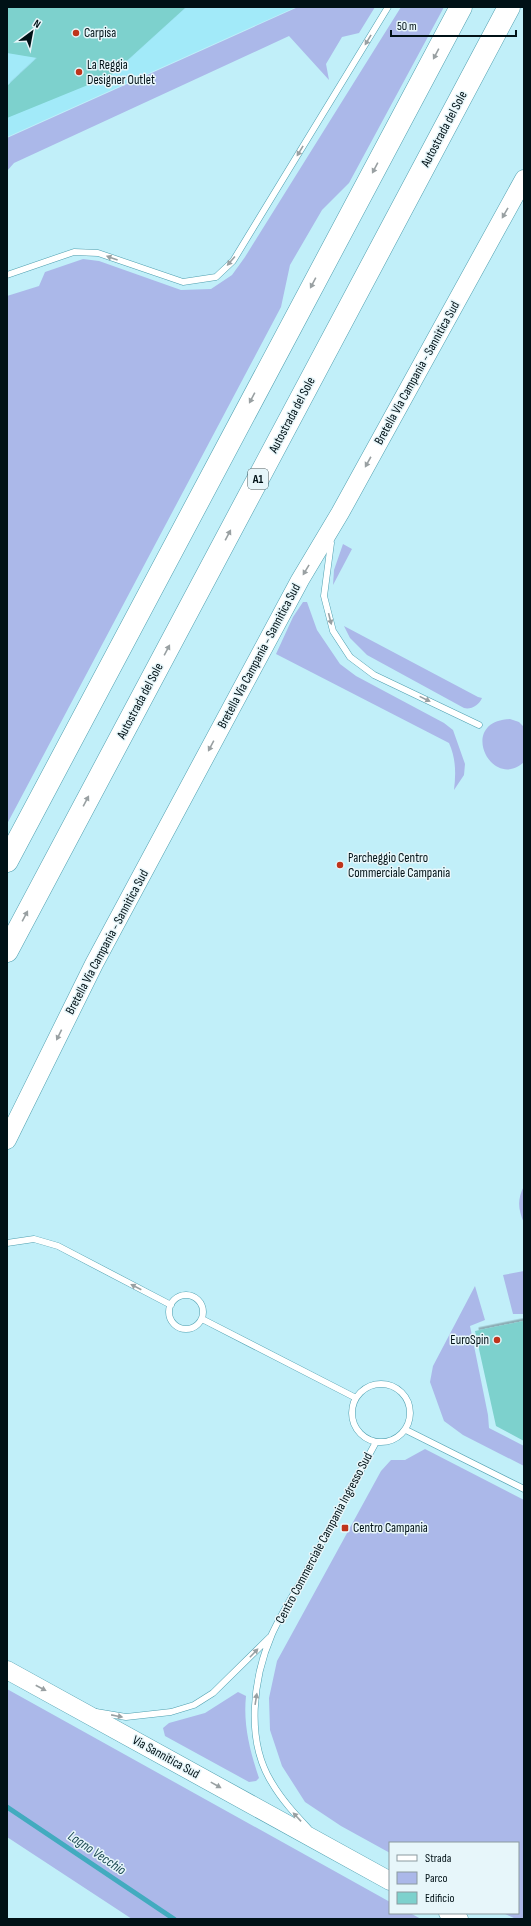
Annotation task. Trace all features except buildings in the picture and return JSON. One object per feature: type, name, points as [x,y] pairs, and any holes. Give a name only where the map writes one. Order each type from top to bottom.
[{"type":"highway","points":[[7,861],[461,7]]},
{"type":"highway","name":"Autostrada del Sole","points":[[7,951],[509,7]]},
{"type":"street","name":"Bretella Via Campania - Sannitica Sud","points":[[7,1140],[94,964],[300,580],[340,513],[524,179]]},
{"type":"street","name":"Via Sannitica Sud","points":[[7,1670],[389,1880]]},
{"type":"street","points":[[450,1914],[459,1919]]},
{"type":"lane","points":[[7,275],[74,252],[98,253],[183,282],[216,277],[233,261],[388,7]]},
{"type":"lane","points":[[340,513],[329,548],[324,596],[333,632],[350,657],[374,674],[479,725]]},
{"type":"lane","points":[[7,1242],[34,1239],[58,1246],[171,1305]]},
{"type":"lane","points":[[190,1296],[195,1298],[202,1304],[202,1319],[194,1327],[183,1329],[178,1327],[171,1319],[171,1305],[179,1297],[190,1296]]},
{"type":"lane","points":[[202,1319],[356,1398],[360,1392],[375,1384],[391,1385],[399,1389],[405,1395],[410,1408],[410,1421],[406,1430],[524,1489]]},
{"type":"lane","name":"Centro Commerciale Campania Ingresso Sud","points":[[356,1398],[352,1407],[352,1417],[355,1426],[367,1439],[376,1442],[393,1440],[406,1430]]},
{"type":"lane","name":"Centro Commerciale Campania Ingresso Sud","points":[[324,1845],[290,1809],[271,1782],[260,1758],[256,1737],[254,1709],[260,1675],[272,1634],[376,1442]]},
{"type":"lane","name":"Centro Commerciale Campania Ingresso Sud","points":[[78,1708],[126,1717],[171,1712],[194,1705],[213,1693],[272,1634]]},
{"type":"shaded area","name":"La Reggia Designer Outlet","points":[[7,7],[296,7],[7,137]]},
{"type":"green space","points":[[298,7],[375,7],[359,33],[342,37],[326,64],[329,80],[289,36],[14,163],[7,171],[7,138]]},
{"type":"green space","points":[[401,7],[444,7],[349,183],[322,210],[290,265],[281,307],[7,824],[7,296],[39,286],[45,272],[83,259],[99,261],[181,290],[211,289],[232,275],[245,257]]},
{"type":"green space","points":[[343,544],[352,549],[333,585],[334,570]]},
{"type":"green space","points":[[303,602],[307,602],[317,630],[340,664],[356,676],[444,723],[453,730],[465,764],[464,775],[454,790],[455,766],[449,743],[276,654],[293,617]]},
{"type":"green space","points":[[344,626],[482,698],[479,703],[474,706],[464,708],[367,655],[350,638]]},
{"type":"green space","points":[[510,719],[519,722],[524,727],[524,762],[512,769],[500,768],[491,762],[485,752],[482,741],[485,731],[494,723]]},
{"type":"green space","points":[[524,1186],[524,1223],[520,1213],[519,1200]]},
{"type":"green space","points":[[524,1271],[524,1314],[513,1314],[503,1275]]},
{"type":"green space","points":[[475,1286],[485,1320],[470,1326],[488,1415],[489,1428],[524,1446],[524,1466],[463,1435],[444,1421],[430,1382],[433,1366]]},
{"type":"green space","points":[[425,1449],[524,1500],[524,1919],[516,1919],[505,1914],[519,1914],[519,1842],[389,1842],[389,1852],[341,1826],[305,1802],[282,1766],[270,1730],[269,1698],[277,1661],[381,1471],[391,1460],[405,1460]]},
{"type":"green space","points":[[7,1689],[389,1901],[389,1914],[412,1914],[421,1919],[132,1919],[7,1837]]},
{"type":"green space","points":[[238,1692],[246,1696],[246,1728],[259,1778],[256,1781],[249,1782],[165,1736],[163,1728],[169,1723],[205,1713]]},
{"type":"waterway","name":"Lagno Vecchio","points":[[7,1807],[174,1919]]},
{"type":"place","name":"Carpisa","points":[[76,33]]},
{"type":"place","name":"La Reggia Designer Outlet","points":[[79,72]]},
{"type":"place","name":"Parcheggio Centro Commerciale Campania","points":[[340,865]]},
{"type":"place","name":"EuroSpin","points":[[497,1340]]},
{"type":"place","name":"Centro Campania","points":[[345,1528]]}]
